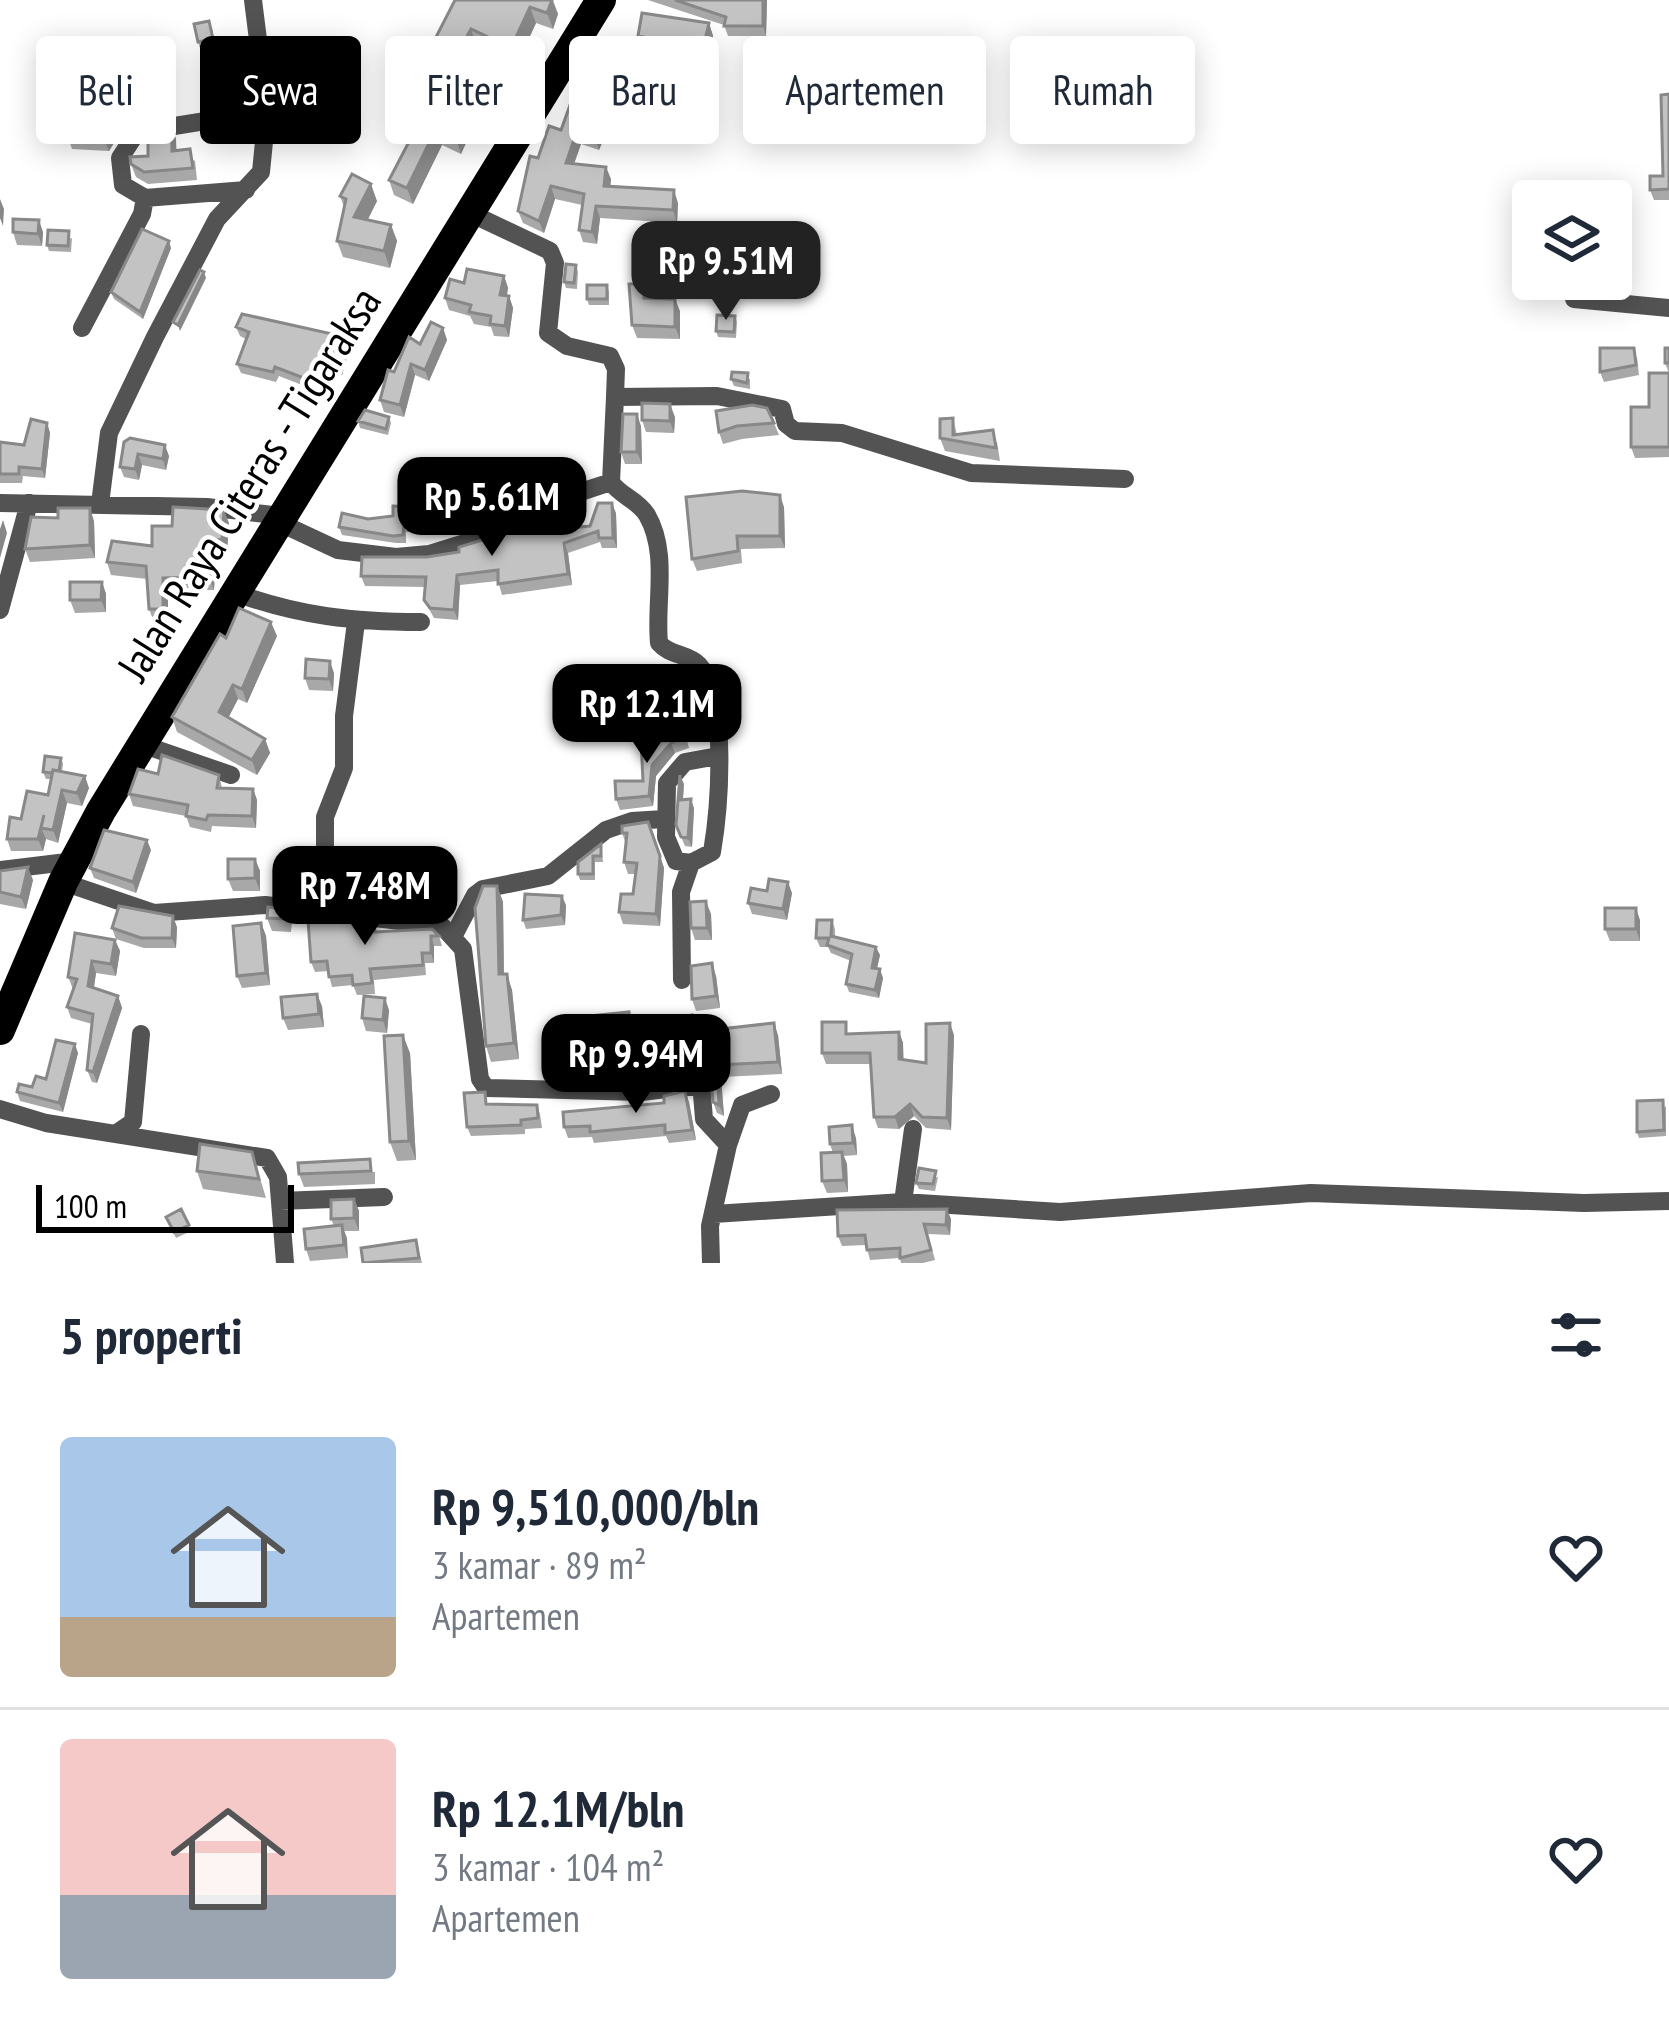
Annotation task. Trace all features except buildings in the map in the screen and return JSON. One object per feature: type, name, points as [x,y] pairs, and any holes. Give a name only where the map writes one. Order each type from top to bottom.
[{"type":"main road","name":"Jalan Raya Citeras - Tigaraksa","points":[[0,1030],[69,871],[140,744],[602,0]]},
{"type":"street","points":[[253,0],[258,36]]},
{"type":"street","points":[[200,124],[129,137],[120,174],[130,194],[145,198],[247,190]]},
{"type":"street","points":[[100,504],[104,450],[118,414],[217,219],[261,172],[264,144]]},
{"type":"street","points":[[82,328],[142,214],[145,198]]},
{"type":"street","points":[[472,214],[550,251],[555,263],[548,333],[567,346],[610,356],[616,369],[611,482]]},
{"type":"street","points":[[1585,300],[1669,308]]},
{"type":"street","points":[[615,397],[744,398],[782,409],[788,428],[795,431],[842,433],[971,473],[1125,479]]},
{"type":"street","points":[[0,503],[241,509],[280,519],[351,554],[429,554],[500,532],[508,516],[611,482]]},
{"type":"street","points":[[611,482],[641,507],[653,530],[659,643],[699,665],[709,680],[718,756],[712,852],[692,863],[676,861],[669,851],[664,819],[668,783],[677,767],[718,756]]},
{"type":"street","points":[[0,610],[28,503]]},
{"type":"street","points":[[236,593],[292,614],[356,622],[421,622]]},
{"type":"street","points":[[326,916],[325,817],[344,768],[344,716],[356,622]]},
{"type":"street","points":[[140,744],[231,775]]},
{"type":"street","points":[[454,935],[475,895],[484,889],[548,876],[606,830],[632,821],[664,819]]},
{"type":"street","points":[[682,980],[681,892],[692,863]]},
{"type":"street","points":[[0,870],[69,871],[103,900],[154,914],[265,905],[326,916],[442,926],[463,949],[486,1088],[641,1092],[701,1084]]},
{"type":"street","points":[[117,1132],[134,1122],[141,1034]]},
{"type":"street","points":[[699,1057],[704,1119],[728,1145]]},
{"type":"street","points":[[711,1263],[714,1214],[728,1145],[742,1105],[771,1094]]},
{"type":"street","points":[[0,1109],[46,1124],[267,1158],[274,1164],[285,1263]]},
{"type":"street","points":[[904,1202],[914,1129]]},
{"type":"street","points":[[714,1214],[904,1202],[1060,1211],[1310,1193],[1669,1201]]},
{"type":"street","points":[[280,1202],[384,1198]]}]
